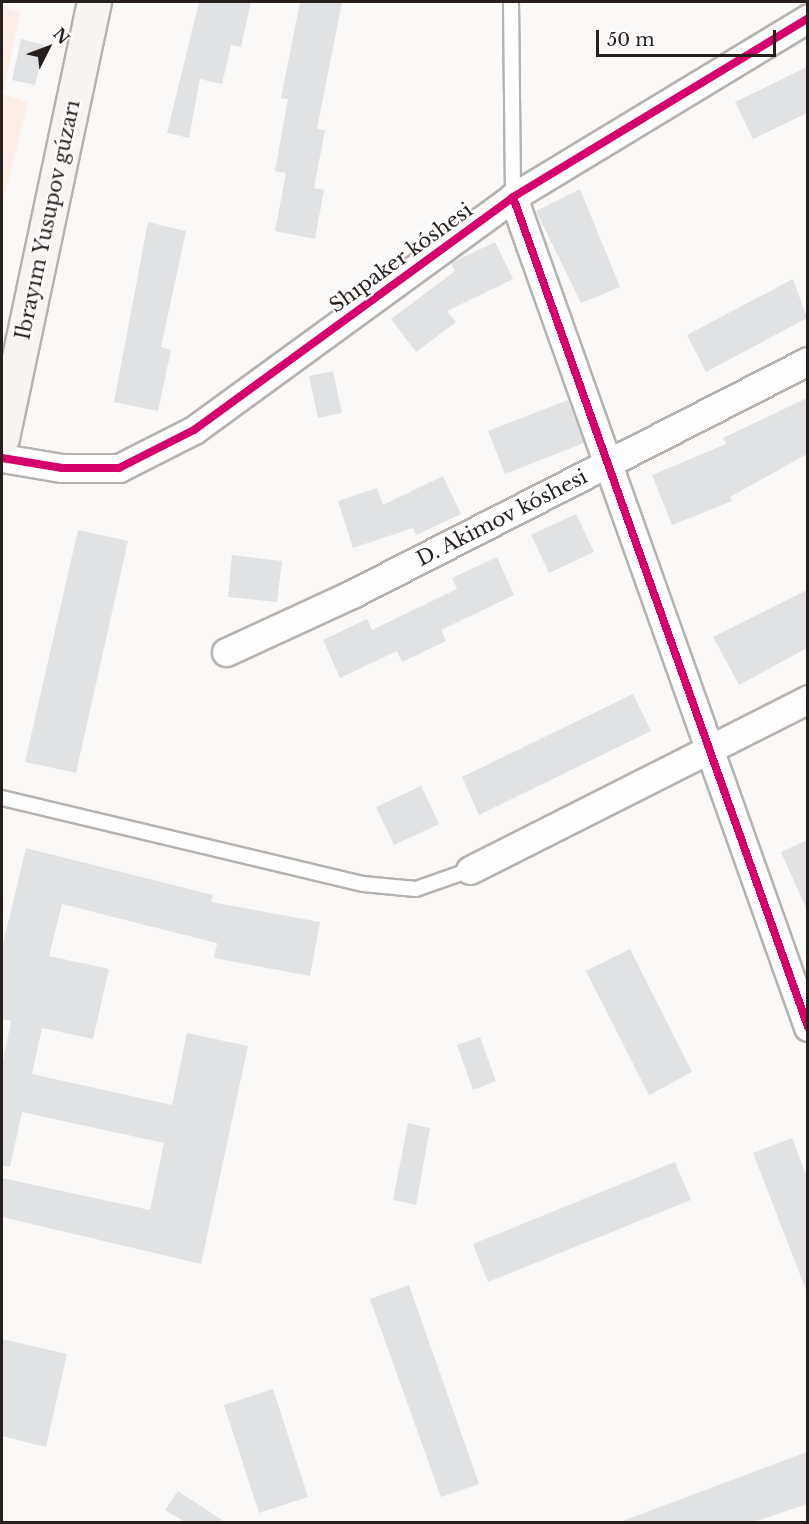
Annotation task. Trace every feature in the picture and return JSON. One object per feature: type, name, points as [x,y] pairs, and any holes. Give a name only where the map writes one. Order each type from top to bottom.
[{"type":"main road","name":"Ibrayım Yusupov gúzarı","points":[[2,438],[87,3]]},
{"type":"street","name":"Shıpaker kóshesi","points":[[2,458],[62,468],[119,468],[194,430],[513,197],[807,18]]},
{"type":"street","points":[[513,197],[807,1027]]},
{"type":"street","name":"D. Akimov kóshesi","points":[[226,652],[607,464],[807,361]]},
{"type":"street","points":[[470,870],[807,699]]},
{"type":"lane","points":[[511,2],[513,197]]},
{"type":"lane","points":[[2,798],[363,884],[416,889],[470,870]]},
{"type":"shaded area","points":[[2,7],[20,12],[3,94],[28,102],[2,206]]},
{"type":"building","points":[[199,2],[251,2],[241,47],[231,45],[222,84],[200,79],[189,138],[167,133]]},
{"type":"building","points":[[300,2],[342,2],[317,129],[325,130],[314,188],[324,190],[315,239],[275,231],[286,173],[275,171],[288,99],[281,98]]},
{"type":"building","points":[[21,39],[44,45],[35,85],[12,80]]},
{"type":"building","points":[[807,67],[807,113],[753,139],[735,102]]},
{"type":"building","points":[[580,189],[620,287],[581,303],[536,211]]},
{"type":"building","points":[[148,222],[186,231],[161,347],[171,350],[158,411],[114,402]]},
{"type":"building","points":[[495,242],[513,279],[447,311],[456,322],[416,352],[391,319],[455,271],[451,263]]},
{"type":"building","points":[[793,279],[807,318],[706,372],[687,335]]},
{"type":"building","points":[[333,371],[342,413],[318,418],[309,376]]},
{"type":"building","points":[[807,398],[807,454],[730,497],[732,501],[672,525],[652,475],[726,444],[723,438]]},
{"type":"building","points":[[568,400],[584,443],[505,474],[488,431]]},
{"type":"building","points":[[443,476],[461,514],[416,535],[413,528],[353,548],[338,501],[377,488],[383,505]]},
{"type":"building","points":[[576,514],[594,552],[549,573],[531,535]]},
{"type":"building","points":[[78,530],[128,541],[76,773],[25,762]]},
{"type":"building","points":[[232,555],[282,561],[277,602],[228,597]]},
{"type":"building","points":[[497,557],[514,595],[441,630],[446,641],[402,662],[397,651],[340,678],[323,640],[367,619],[372,630],[457,589],[452,578]]},
{"type":"building","points":[[807,590],[807,648],[739,685],[713,637]]},
{"type":"building","points":[[633,694],[651,731],[479,815],[462,777]]},
{"type":"building","points":[[421,786],[439,824],[394,845],[376,807]]},
{"type":"building","points":[[807,840],[807,910],[781,852]]},
{"type":"building","points":[[26,848],[213,895],[211,902],[320,922],[310,976],[214,958],[217,943],[62,904],[49,956],[109,969],[93,1039],[42,1028],[32,1074],[172,1105],[187,1033],[248,1046],[201,1264],[2,1217],[2,1178],[150,1210],[164,1143],[22,1112],[10,1167],[2,1166],[2,1065],[11,1021],[2,1019],[2,948]]},
{"type":"building","points":[[630,949],[692,1072],[649,1095],[586,971]]},
{"type":"building","points":[[480,1037],[496,1081],[473,1090],[457,1045]]},
{"type":"building","points":[[408,1123],[430,1128],[416,1205],[393,1200]]},
{"type":"building","points":[[792,1138],[807,1177],[806,1290],[753,1153]]},
{"type":"building","points":[[675,1162],[691,1200],[488,1282],[473,1244]]},
{"type":"building","points":[[409,1285],[479,1484],[441,1497],[370,1299]]},
{"type":"building","points":[[2,1339],[67,1354],[46,1447],[2,1436]]},
{"type":"building","points":[[273,1389],[308,1497],[259,1513],[224,1405]]},
{"type":"building","points":[[807,1452],[807,1504],[754,1522],[620,1522]]},
{"type":"building","points":[[178,1491],[225,1522],[185,1522],[165,1510]]},
{"type":"cycle path","points":[[2,458],[62,468],[119,468],[194,430],[513,197],[808,18]]},
{"type":"cycle path","points":[[513,197],[808,1027]]}]
